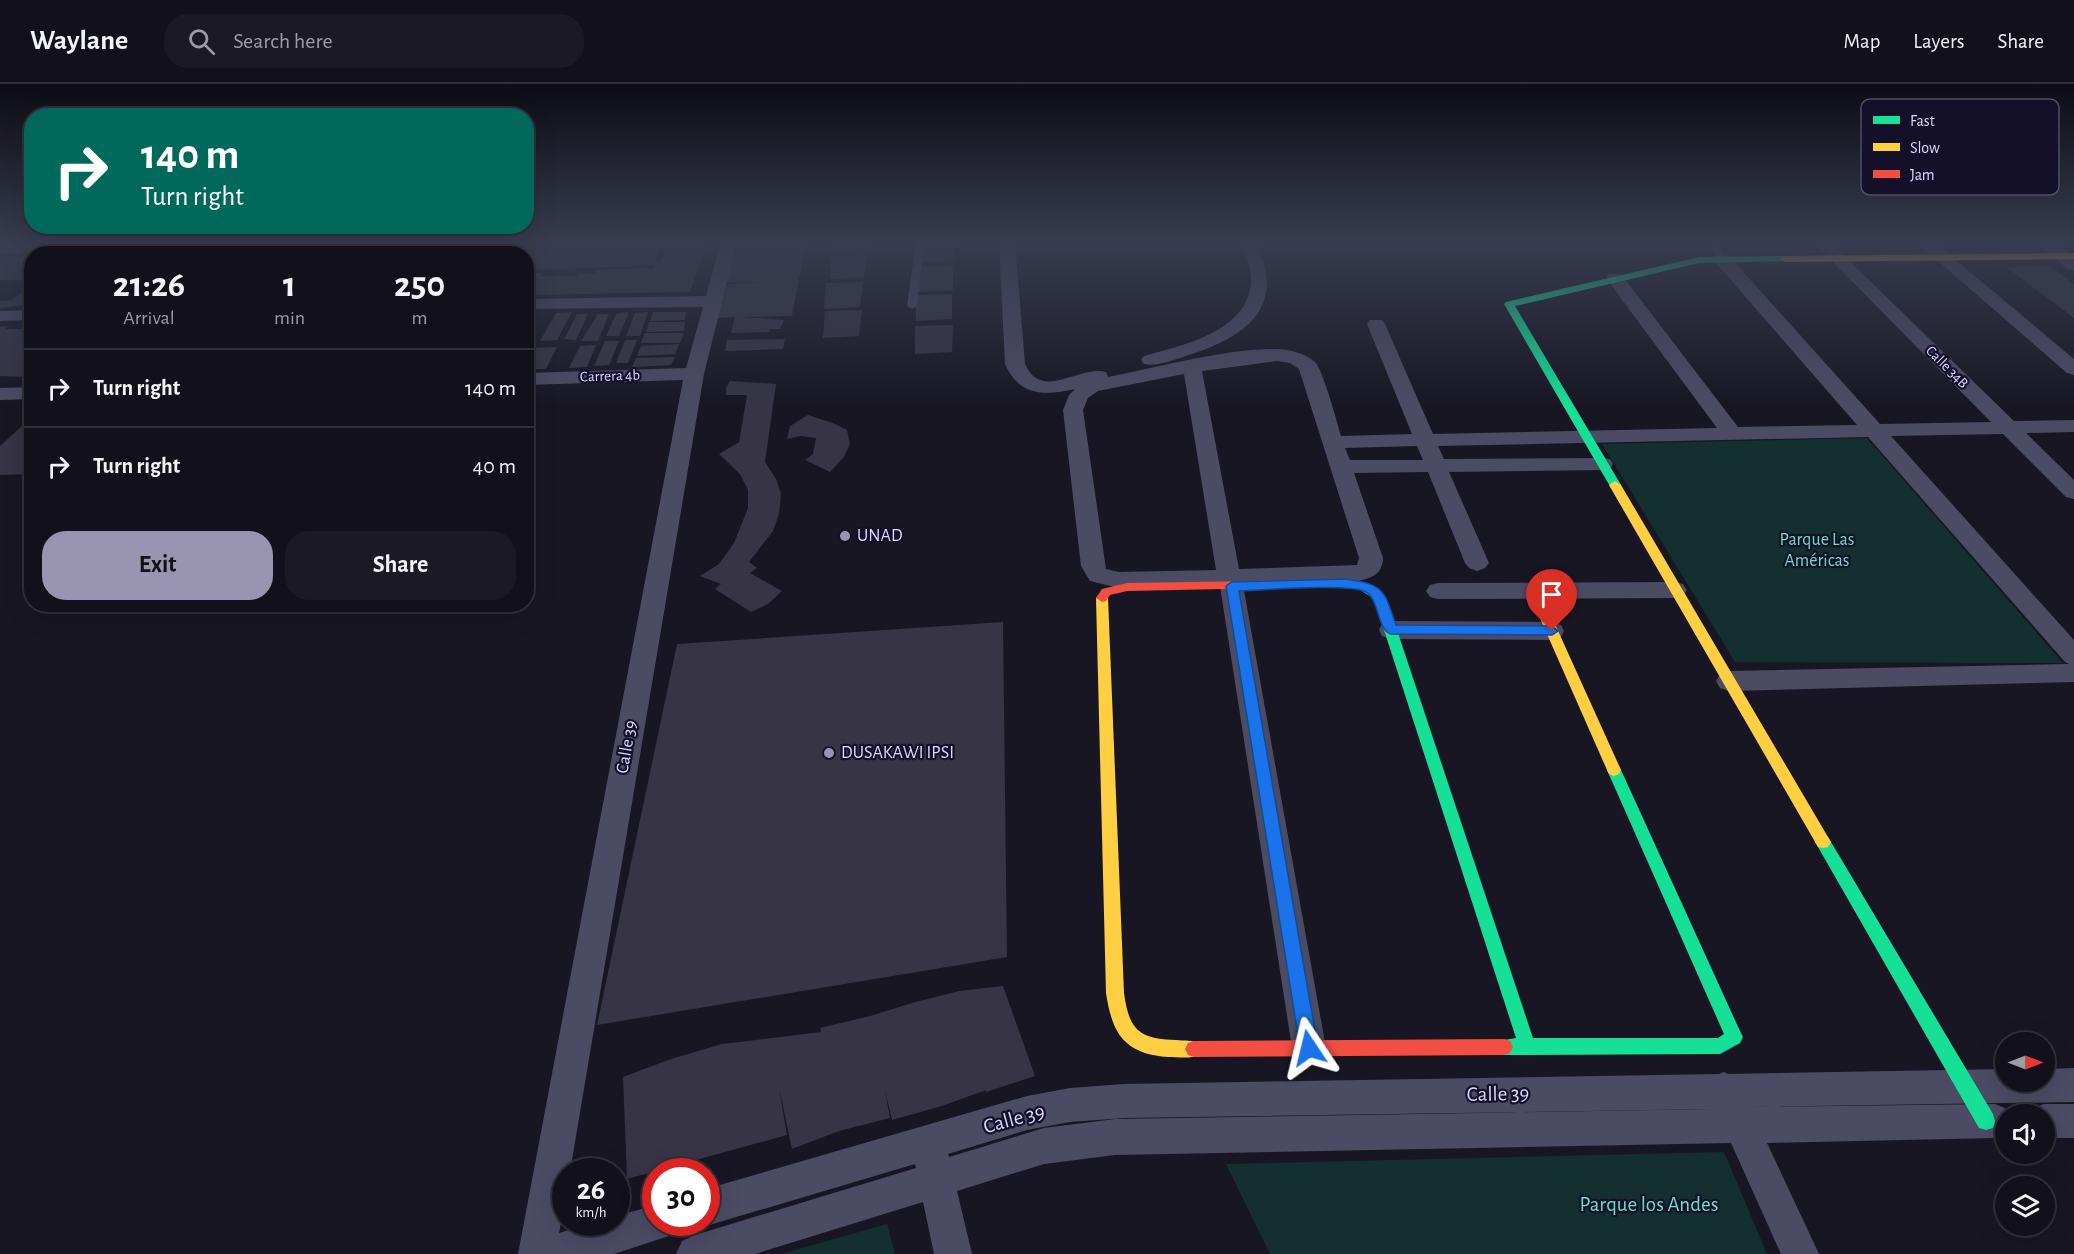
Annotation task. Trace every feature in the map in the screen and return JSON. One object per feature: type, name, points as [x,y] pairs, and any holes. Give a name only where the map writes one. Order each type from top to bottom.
[{"type":"street","name":"Calle 39","points":[[537,1254],[694,374],[714,297]]},
{"type":"street","points":[[1011,297],[1017,374],[1027,382],[1046,387],[1086,380],[1208,343],[1238,324],[1254,304],[1256,297]]},
{"type":"street","points":[[1539,297],[1509,304],[1966,1087],[1995,1120]]},
{"type":"street","points":[[1629,297],[1732,434]]},
{"type":"street","points":[[1758,297],[2074,656]]},
{"type":"street","name":"Calle 34B","points":[[1876,297],[2074,492]]},
{"type":"street","points":[[1988,297],[2074,369]]},
{"type":"street","points":[[534,304],[713,301]]},
{"type":"street","points":[[0,316],[24,315]]},
{"type":"street","points":[[1376,324],[1477,563]]},
{"type":"street","points":[[1527,1046],[1380,597],[1368,586],[1345,584],[1231,582],[1119,580],[1098,575],[1093,566],[1073,410],[1075,403],[1079,395],[1092,386],[1192,367],[1277,355],[1296,358],[1308,366],[1371,558],[1371,565],[1365,571],[1350,575],[1231,582],[1115,588],[1106,592],[1101,600],[1117,1018],[1128,1035],[1140,1043],[1158,1049],[1720,1046],[1734,1037],[1534,591]]},
{"type":"street","points":[[1192,367],[1231,582],[1309,1048]]},
{"type":"street","name":"Carrera 4b","points":[[534,379],[694,374]]},
{"type":"street","points":[[0,394],[24,393]]},
{"type":"street","points":[[1333,442],[2074,426]]},
{"type":"street","points":[[1341,467],[1602,464]]},
{"type":"street","points":[[1438,591],[1675,590]]},
{"type":"street","points":[[1391,630],[1552,631]]},
{"type":"street","points":[[1729,681],[2074,673]]},
{"type":"street","name":"Calle 39","points":[[720,1204],[1027,1113],[1070,1105],[1124,1101],[1724,1089],[2074,1085]]},
{"type":"street","points":[[1724,1089],[1800,1254]]},
{"type":"street","name":"Calle 39","points":[[695,1254],[1044,1146],[1115,1137],[1995,1121]]},
{"type":"street","points":[[2055,1121],[2074,1121]]},
{"type":"street","points":[[928,1143],[953,1254]]},
{"type":"street","points":[[552,1254],[642,1227]]},
{"type":"lane","points":[[912,306],[913,297]]},
{"type":"green space","name":"Parque Las Américas","points":[[1867,438],[2063,663],[1735,662],[1602,444]]},
{"type":"green space","name":"Parque los Andes","points":[[1724,1152],[1767,1254],[1270,1254],[1226,1164]]},
{"type":"green space","points":[[887,1224],[895,1254],[781,1254]]},
{"type":"building","points":[[16,297],[24,297],[24,306],[0,308],[0,301],[11,301]]},
{"type":"building","points":[[723,297],[796,297],[792,316],[741,317],[784,320],[780,329],[770,329],[769,332],[731,333],[735,317],[717,318]]},
{"type":"building","points":[[825,297],[861,297],[860,307],[824,309]]},
{"type":"building","points":[[915,297],[952,297],[952,319],[916,321]]},
{"type":"building","points":[[2045,297],[2074,297],[2074,318]]},
{"type":"building","points":[[862,310],[859,336],[823,338],[825,311]]},
{"type":"building","points":[[572,312],[557,340],[540,341],[556,313]]},
{"type":"building","points":[[629,312],[619,336],[606,336],[616,314]]},
{"type":"building","points":[[648,312],[640,336],[626,336],[635,313]]},
{"type":"building","points":[[653,312],[686,312],[685,320],[650,321]]},
{"type":"building","points":[[577,314],[588,314],[576,340],[564,339]]},
{"type":"building","points":[[598,314],[609,314],[598,341],[581,341]]},
{"type":"building","points":[[649,322],[685,322],[684,331],[646,332]]},
{"type":"building","points":[[953,325],[952,352],[915,354],[915,326]]},
{"type":"building","points":[[8,326],[6,329],[24,329],[24,377],[0,376],[0,327]]},
{"type":"building","points":[[645,333],[684,333],[680,343],[641,343]]},
{"type":"building","points":[[785,339],[783,349],[725,351],[727,340]]},
{"type":"building","points":[[625,340],[637,340],[628,363],[616,363]]},
{"type":"building","points":[[605,341],[619,341],[609,365],[594,366]]},
{"type":"building","points":[[679,344],[675,354],[637,356],[641,346]]},
{"type":"building","points":[[596,345],[587,367],[569,368],[580,346]]},
{"type":"building","points":[[557,347],[546,369],[534,369],[534,348]]},
{"type":"building","points":[[675,357],[671,365],[632,367],[636,358]]},
{"type":"building","points":[[730,381],[776,384],[765,462],[776,479],[781,494],[779,514],[773,531],[749,562],[757,568],[750,573],[782,591],[768,604],[751,612],[715,589],[721,584],[700,576],[719,564],[734,543],[748,508],[748,490],[740,474],[719,454],[739,442],[747,395],[726,395],[726,388]]},
{"type":"building","points":[[808,415],[847,430],[850,444],[844,457],[830,472],[805,460],[813,454],[816,438],[801,436],[787,439],[790,426]]},
{"type":"building","points":[[23,425],[24,474],[0,475],[0,446]]},
{"type":"building","name":"DUSAKAWI IPSI","points":[[1003,622],[1007,957],[597,1025],[677,644]]},
{"type":"building","points":[[1003,986],[1035,1076],[892,1120],[885,1090],[890,1118],[839,1131],[792,1149],[779,1088],[787,1135],[703,1158],[642,1158],[642,1175],[630,1178],[630,1158],[626,1158],[623,1077],[671,1059],[722,1044],[821,1032],[820,1028],[959,991]]},
{"type":"traffic: fast","points":[[1541,297],[1509,304],[1615,485]]},
{"type":"traffic: fast","points":[[1321,584],[1360,585],[1380,597],[1527,1046]]},
{"type":"traffic: fast","points":[[1504,1047],[1720,1046],[1734,1037],[1614,770]]},
{"type":"traffic: fast","points":[[1823,842],[1986,1121]]},
{"type":"traffic: slow","points":[[1615,485],[1823,842]]},
{"type":"traffic: slow","points":[[1534,591],[1614,770]]},
{"type":"traffic: slow","points":[[1102,598],[1115,993],[1118,1011],[1122,1025],[1138,1042],[1162,1048],[1194,1049]]},
{"type":"traffic: jam","points":[[1102,598],[1106,592],[1127,587],[1321,584]]},
{"type":"traffic: jam","points":[[1194,1049],[1504,1047]]},
{"type":"place","name":"UNAD","points":[[845,536]]},
{"type":"place","name":"DUSAKAWI IPSI","points":[[829,753]]},
{"type":"route","points":[[1309,1048],[1232,586],[1345,584],[1368,586],[1380,597],[1391,630],[1552,631]]}]
